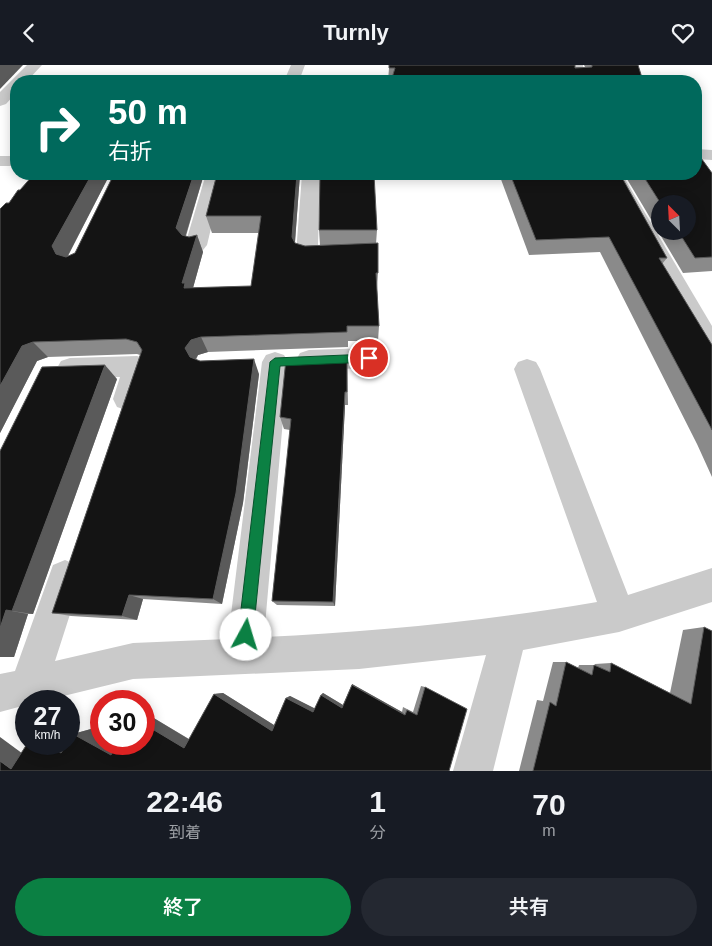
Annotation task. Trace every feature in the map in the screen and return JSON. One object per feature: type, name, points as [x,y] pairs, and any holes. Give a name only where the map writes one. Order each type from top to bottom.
[{"type":"street","points":[[25,75],[35,65]]},
{"type":"street","points":[[0,101],[10,90]]},
{"type":"street","points":[[196,245],[213,180]]},
{"type":"street","points":[[310,180],[307,254],[352,253]]},
{"type":"street","points":[[615,180],[712,348]]},
{"type":"street","points":[[244,654],[266,362],[369,358]]},
{"type":"street","points":[[44,378],[48,369],[137,366],[118,423]]},
{"type":"street","points":[[526,369],[619,615]]},
{"type":"street","points":[[14,690],[73,555]]},
{"type":"street","points":[[14,690],[133,661],[244,654],[358,651],[508,635],[619,615],[712,585]]},
{"type":"street","points":[[473,771],[508,635]]},
{"type":"building","points":[[389,65],[575,65],[575,68],[592,67],[592,65],[638,65],[641,75],[393,75],[395,68],[389,68]]},
{"type":"building","points":[[702,159],[712,173],[712,257],[695,258],[684,240],[696,240],[696,195],[655,195],[646,180],[702,180]]},
{"type":"building","points":[[29,180],[89,180],[52,246],[56,254],[66,257],[75,253],[111,180],[192,180],[176,228],[182,235],[189,237],[197,235],[182,283],[185,283],[184,288],[251,286],[261,216],[206,216],[215,180],[297,180],[292,237],[295,243],[305,246],[378,243],[378,273],[376,273],[379,326],[347,326],[347,332],[201,337],[191,340],[185,348],[190,357],[200,361],[254,359],[236,493],[213,599],[129,595],[122,616],[52,613],[142,350],[137,342],[126,339],[33,342],[22,346],[0,386],[0,209],[6,203],[9,203],[18,190]]},
{"type":"building","points":[[320,180],[374,180],[377,230],[319,230]]},
{"type":"building","points":[[512,180],[623,180],[651,229],[651,240],[657,240],[667,258],[659,258],[712,345],[712,430],[609,237],[536,240]]},
{"type":"building","points":[[347,357],[347,392],[345,392],[333,602],[272,601],[291,419],[280,417],[286,359]]},
{"type":"building","points":[[105,365],[12,611],[6,610],[0,628],[0,451],[42,367]]},
{"type":"building","points":[[704,627],[712,631],[712,771],[533,771],[550,702],[556,706],[566,662],[592,675],[594,665],[610,672],[611,663],[691,704]]},
{"type":"building","points":[[352,685],[405,715],[407,710],[417,715],[425,687],[467,709],[449,771],[0,771],[0,761],[11,769],[20,755],[80,755],[80,738],[90,743],[90,755],[155,755],[155,731],[184,748],[214,694],[272,731],[286,698],[313,712],[321,695],[342,708]]},
{"type":"route","points":[[246,635],[275,362],[369,358]]}]
